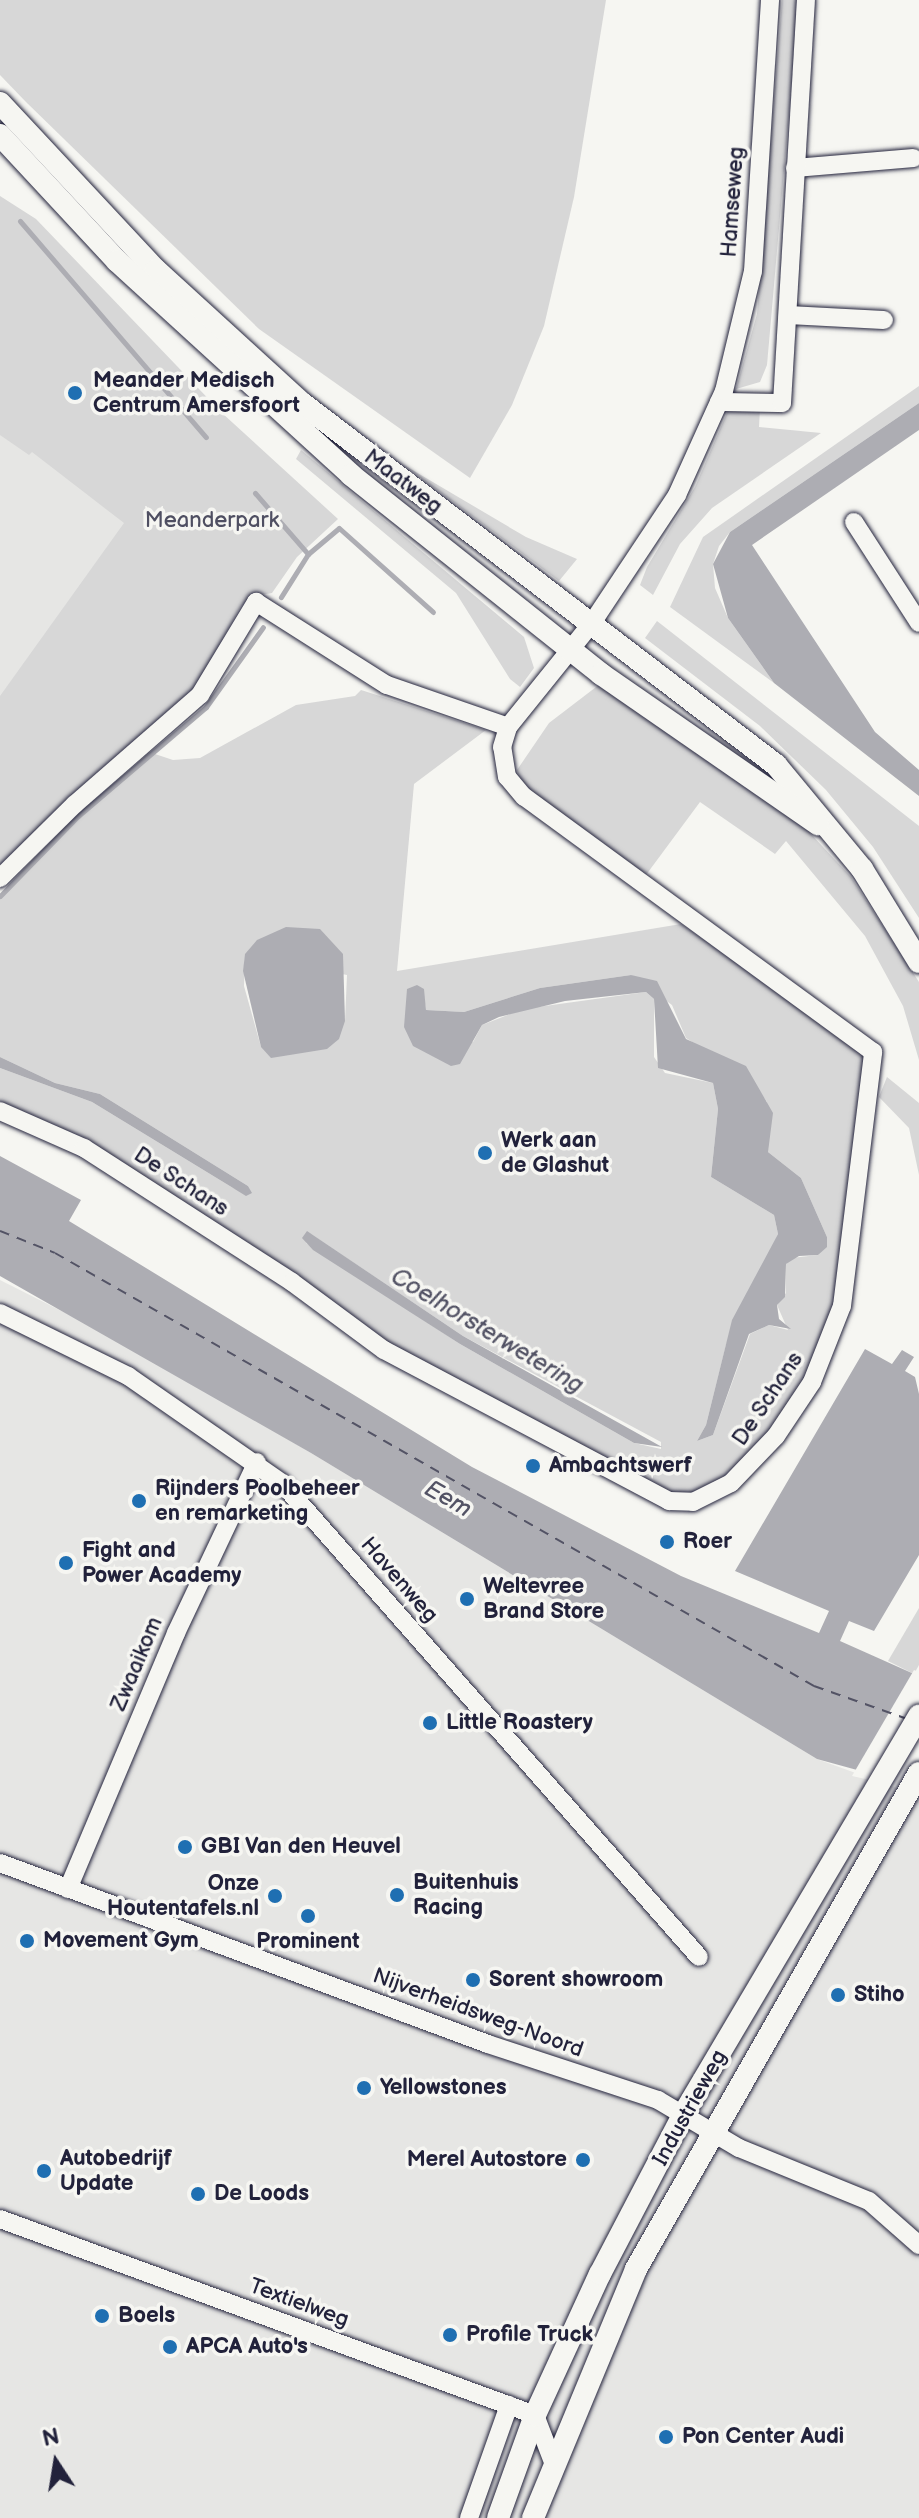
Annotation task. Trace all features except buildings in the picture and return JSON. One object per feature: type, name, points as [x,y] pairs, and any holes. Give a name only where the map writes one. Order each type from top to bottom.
[{"type":"main road","name":"Maatweg","points":[[0,103],[156,270],[262,369],[335,430],[776,765],[805,795],[829,832],[876,889],[919,962]]},
{"type":"main road","name":"Maatweg","points":[[0,135],[117,261],[282,416],[571,650],[829,832]]},
{"type":"main road","name":"Industrieweg","points":[[498,2518],[535,2415],[600,2274],[683,2115],[919,1716]]},
{"type":"main road","name":"Industrieweg","points":[[533,2518],[553,2462],[636,2269],[914,1782]]},
{"type":"street","name":"Hamseweg","points":[[571,650],[677,495],[719,402],[744,322],[753,271],[770,0]]},
{"type":"street","points":[[719,402],[782,403],[806,0]]},
{"type":"street","points":[[795,168],[914,158]]},
{"type":"street","points":[[788,315],[884,320]]},
{"type":"street","points":[[854,522],[919,623]]},
{"type":"street","points":[[0,878],[75,804],[200,695],[246,610],[256,602],[387,685],[508,727],[571,650]]},
{"type":"street","name":"De Schans","points":[[0,1111],[55,1132],[108,1163],[292,1282],[384,1350],[662,1498],[693,1502],[738,1478],[776,1436],[829,1348],[851,1262],[873,1052],[524,797],[504,771],[502,747],[508,727]]},
{"type":"street","name":"Havenweg","points":[[0,1313],[128,1376],[257,1462],[282,1483],[699,1957]]},
{"type":"street","name":"Zwaaikom","points":[[68,1889],[176,1633],[257,1462]]},
{"type":"street","name":"Nijverheidsweg-Noord","points":[[0,1863],[488,2044],[658,2100],[711,2134],[869,2201],[919,2245]]},
{"type":"street","name":"Textielweg","points":[[0,2219],[535,2415]]},
{"type":"street","points":[[469,2518],[509,2405]]},
{"type":"street","points":[[535,2415],[553,2462]]},
{"type":"shaded area","name":"Meanderpark","points":[[0,220],[292,557],[191,680],[0,861]]},
{"type":"shaded area","points":[[0,1280],[113,1337],[311,1453],[817,1759],[919,1796],[919,2518],[0,2518]]},
{"type":"green space","points":[[0,0],[606,0],[574,197],[544,326],[512,405],[470,478],[259,329],[26,102],[0,75]]},
{"type":"green space","points":[[782,0],[799,0],[767,365],[760,382],[736,389],[757,314]]},
{"type":"green space","name":"Meanderpark","points":[[0,196],[36,219],[222,413],[338,519],[297,557],[272,593],[254,596],[240,607],[192,697],[0,869],[0,696],[124,523],[32,452],[29,455],[0,435]]},
{"type":"green space","points":[[919,386],[919,403],[730,532],[719,546],[713,564],[715,588],[728,618],[774,683],[670,607],[703,537]]},
{"type":"green space","points":[[730,406],[760,408],[759,427],[821,433],[712,508],[680,544],[653,595],[640,585],[647,567],[695,487]]},
{"type":"green space","points":[[301,450],[524,637],[534,668],[520,687],[510,679],[456,593],[296,459]]},
{"type":"green space","points":[[404,465],[526,537],[577,559],[559,581]]},
{"type":"green space","points":[[657,621],[919,826],[919,918],[873,847],[826,790],[760,726],[645,638]]},
{"type":"green space","points":[[600,684],[796,818],[851,877],[919,982],[919,1060],[903,1006],[865,936],[786,841],[775,854],[700,802],[643,879],[522,786],[517,770],[549,723]]},
{"type":"green space","points":[[361,690],[486,730],[414,784],[397,971],[681,924],[854,1044],[867,1060],[841,1285],[801,1387],[748,1463],[698,1493],[679,1497],[438,1373],[0,1106],[0,1068],[92,1102],[233,1188],[251,1193],[248,1186],[100,1094],[55,1083],[0,1057],[0,895],[149,752],[173,760],[200,758],[296,705],[355,696]],"holes":[[[245,954],[347,975],[345,1021],[261,1047],[244,986]],[[631,975],[672,1005],[686,1038],[754,1083],[767,1102],[768,1152],[801,1178],[827,1237],[818,1255],[791,1258],[786,1264],[786,1293],[777,1305],[788,1330],[769,1325],[750,1334],[713,1435],[697,1441],[706,1425],[726,1345],[778,1234],[774,1215],[711,1177],[718,1109],[713,1083],[665,1073],[654,1057],[654,999],[646,992],[523,1009],[482,1025],[473,1042],[404,1027],[424,997],[426,1010],[464,1012],[540,988]],[[311,1234],[463,1336],[661,1442],[661,1449],[634,1443],[460,1344],[306,1243]]]},
{"type":"green space","points":[[887,1077],[919,1103],[919,1175],[909,1128],[879,1097]]},
{"type":"green space","points":[[919,1608],[919,1665],[914,1674],[888,1661]]},
{"type":"water","points":[[919,403],[919,430],[752,545],[875,732],[919,770],[919,796],[774,683],[728,618],[713,564],[730,532]]},
{"type":"water","points":[[286,927],[320,929],[343,954],[345,1021],[339,1039],[327,1049],[271,1058],[261,1047],[243,971],[245,954],[257,940]]},
{"type":"water","points":[[631,975],[657,981],[686,1039],[746,1066],[773,1113],[768,1152],[801,1178],[827,1237],[827,1247],[818,1255],[799,1256],[786,1264],[785,1297],[777,1305],[779,1319],[791,1329],[769,1325],[749,1334],[713,1435],[697,1441],[706,1425],[732,1320],[778,1234],[774,1215],[711,1177],[718,1109],[713,1083],[658,1068],[654,999],[646,992],[565,1001],[499,1017],[482,1025],[460,1064],[451,1066],[413,1046],[404,1027],[407,989],[417,985],[424,989],[426,1010],[464,1012],[540,988]]},
{"type":"water","points":[[0,1057],[55,1083],[100,1094],[248,1186],[252,1193],[246,1196],[92,1102],[0,1068]]},
{"type":"water","name":"Eem","points":[[0,1156],[81,1200],[69,1221],[472,1467],[681,1576],[819,1633],[829,1611],[735,1571],[865,1349],[892,1364],[902,1350],[914,1357],[905,1371],[915,1377],[919,1394],[919,1555],[874,1631],[849,1621],[840,1641],[914,1674],[919,1787],[817,1759],[311,1453],[0,1276]]},
{"type":"water","points":[[307,1231],[463,1336],[662,1447],[634,1443],[460,1344],[313,1250],[302,1238]]},
{"type":"pier","points":[[914,1670],[919,1672],[919,1791],[852,1776]]},
{"type":"waterway","points":[[20,221],[206,437]]},
{"type":"waterway","points":[[255,493],[308,554],[281,597]]},
{"type":"waterway","points":[[308,554],[339,528],[433,612]]},
{"type":"waterway","points":[[0,896],[78,816],[206,707],[263,627]]},
{"type":"ferry route","points":[[0,1231],[55,1253],[814,1686],[907,1719]]},
{"type":"place","name":"Meander Medisch Centrum Amersfoort","points":[[75,393]]},
{"type":"place","name":"Werk aan de Glashut","points":[[485,1153]]},
{"type":"place","name":"Ambachtswerf","points":[[533,1466]]},
{"type":"place","name":"Rijnders Poolbeheer en remarketing","points":[[139,1501]]},
{"type":"place","name":"Roer","points":[[667,1542]]},
{"type":"place","name":"Fight and Power Academy","points":[[66,1563]]},
{"type":"place","name":"Weltevree Brand Store","points":[[467,1599]]},
{"type":"place","name":"Little Roastery","points":[[430,1723]]},
{"type":"place","name":"GBI Van den Heuvel","points":[[185,1847]]},
{"type":"place","name":"Buitenhuis Racing","points":[[397,1895]]},
{"type":"place","name":"Onze Houtentafels.nl","points":[[275,1896]]},
{"type":"place","name":"Prominent","points":[[308,1916]]},
{"type":"place","name":"Movement Gym","points":[[27,1941]]},
{"type":"place","name":"Sorent showroom","points":[[473,1980]]},
{"type":"place","name":"Stiho","points":[[838,1995]]},
{"type":"place","name":"Yellowstones","points":[[364,2088]]},
{"type":"place","name":"Merel Autostore","points":[[583,2160]]},
{"type":"place","name":"Autobedrijf Update","points":[[44,2171]]},
{"type":"place","name":"De Loods","points":[[198,2194]]},
{"type":"place","name":"Boels","points":[[102,2316]]},
{"type":"place","name":"Profile Truck","points":[[450,2335]]},
{"type":"place","name":"APCA Auto's","points":[[170,2347]]},
{"type":"place","name":"Pon Center Audi","points":[[666,2437]]},
{"type":"water label","name":"Coelhorsterwetering","points":[[487,1331]]}]
